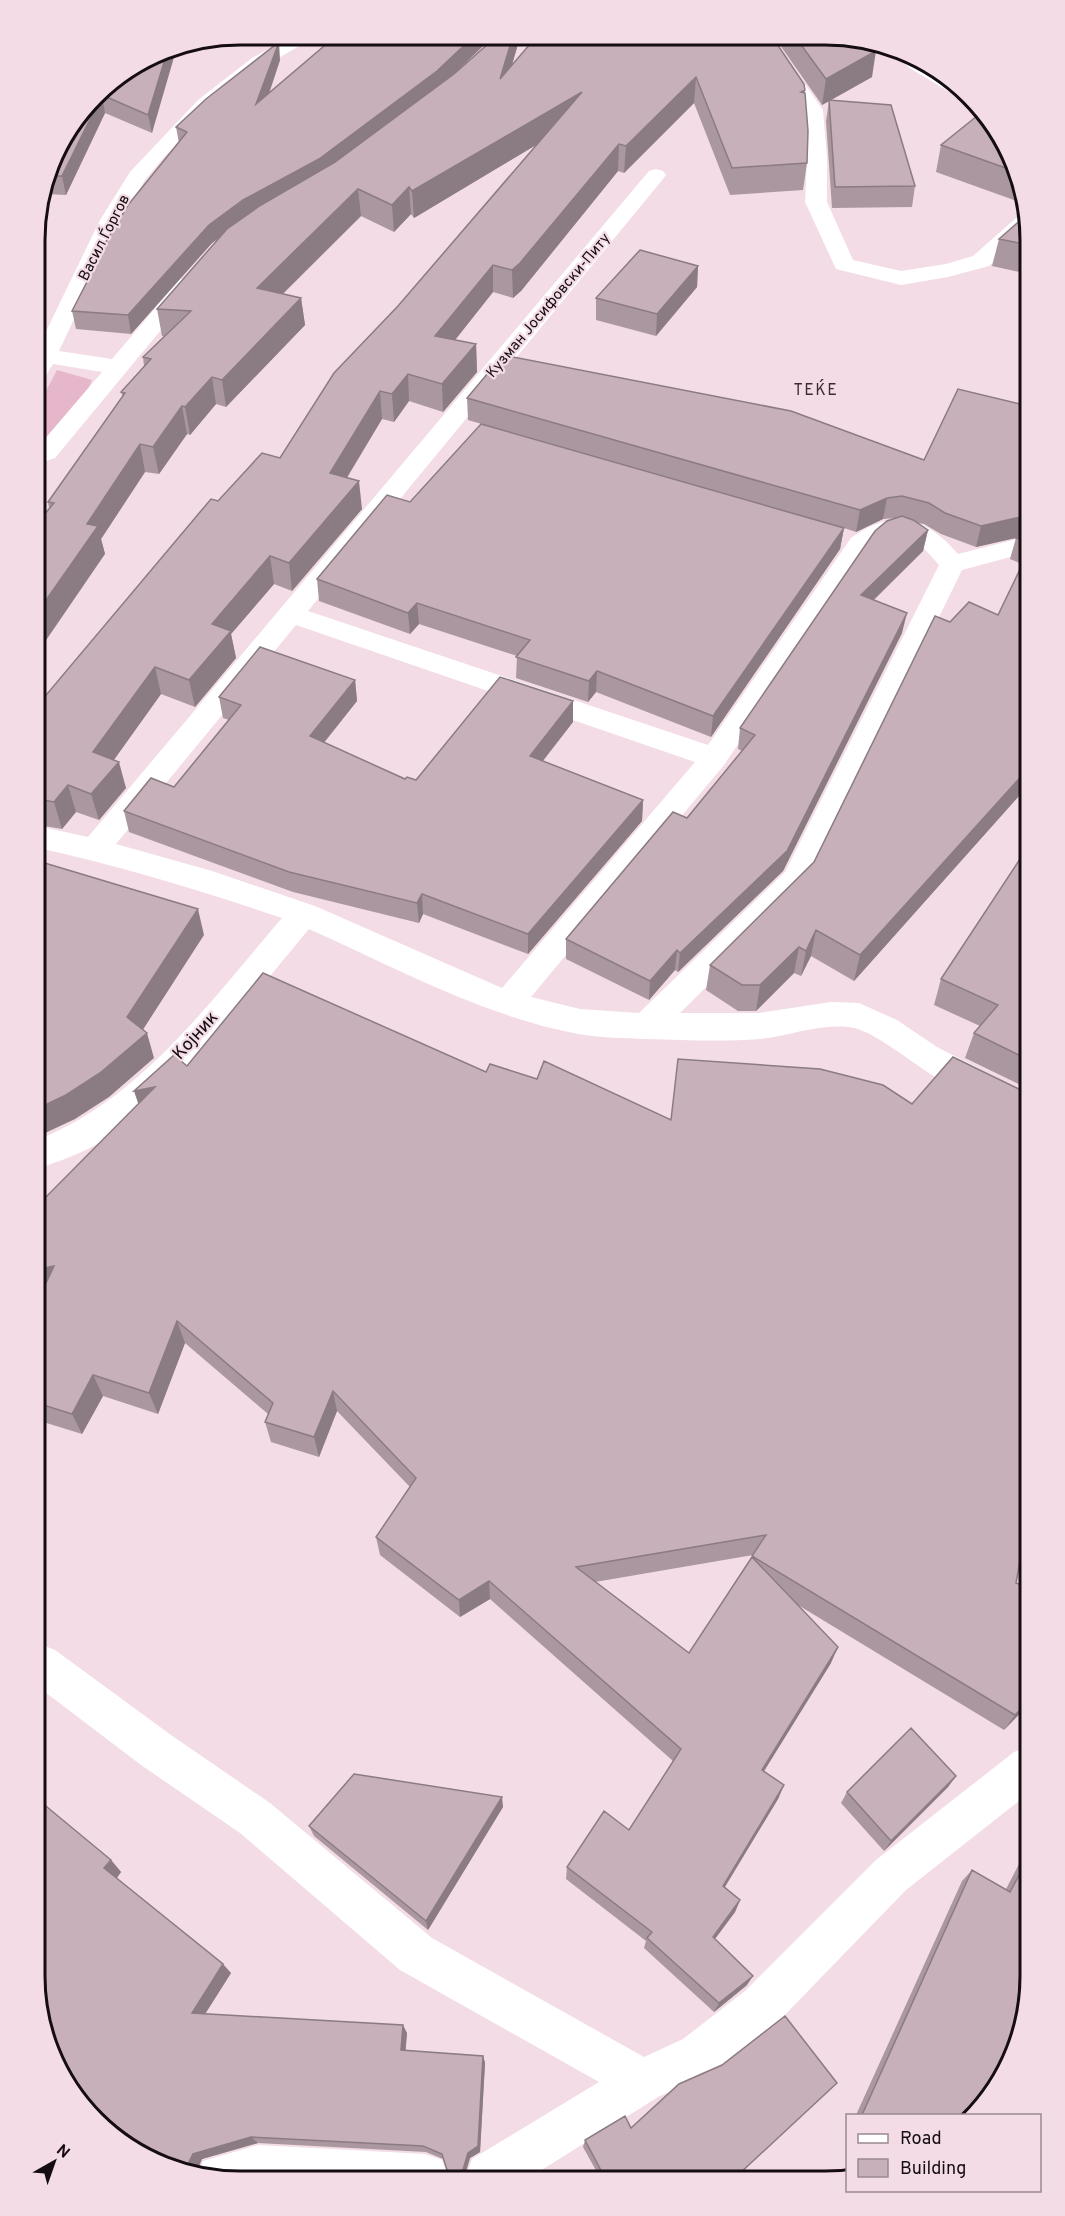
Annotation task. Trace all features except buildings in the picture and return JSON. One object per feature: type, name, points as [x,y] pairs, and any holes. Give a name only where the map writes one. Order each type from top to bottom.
[{"type":"street","name":"Васил Ѓоргов","points":[[45,356],[123,198],[170,138],[265,57],[289,45]]},
{"type":"street","points":[[767,45],[813,110],[817,158],[816,202],[844,264],[901,278],[948,270],[981,261],[1019,227]]},
{"type":"street","name":"Кузман Јосифовски-Питу","points":[[95,849],[290,614],[461,429],[656,176]]},
{"type":"street","points":[[45,453],[199,272]]},
{"type":"street","points":[[45,364],[118,367]]},
{"type":"street","points":[[507,1004],[714,758],[848,541],[875,531],[899,526],[913,529],[926,537],[952,564]]},
{"type":"street","points":[[646,1026],[746,932],[796,879],[952,564],[1020,546]]},
{"type":"street","points":[[290,614],[714,758]]},
{"type":"street","points":[[45,838],[95,849],[201,879],[303,914],[507,1004],[580,1022],[646,1026],[759,1026],[831,1015],[859,1016],[886,1029],[926,1056],[1017,1102]]},
{"type":"street","name":"Којник","points":[[45,1152],[61,1148],[122,1110],[180,1055],[303,914]]},
{"type":"street","points":[[45,1668],[255,1818],[416,1954],[642,2081]]},
{"type":"street","points":[[497,2171],[642,2081],[699,2055],[762,2007],[891,1875],[1020,1774]]},
{"type":"street","points":[[247,2171],[258,2168],[320,2171]]},
{"type":"shaded area","points":[[57,370],[92,380],[71,423],[55,444],[45,453],[45,393]]},
{"type":"district","name":"ТЕЌЕ","points":[[816,391]]}]
